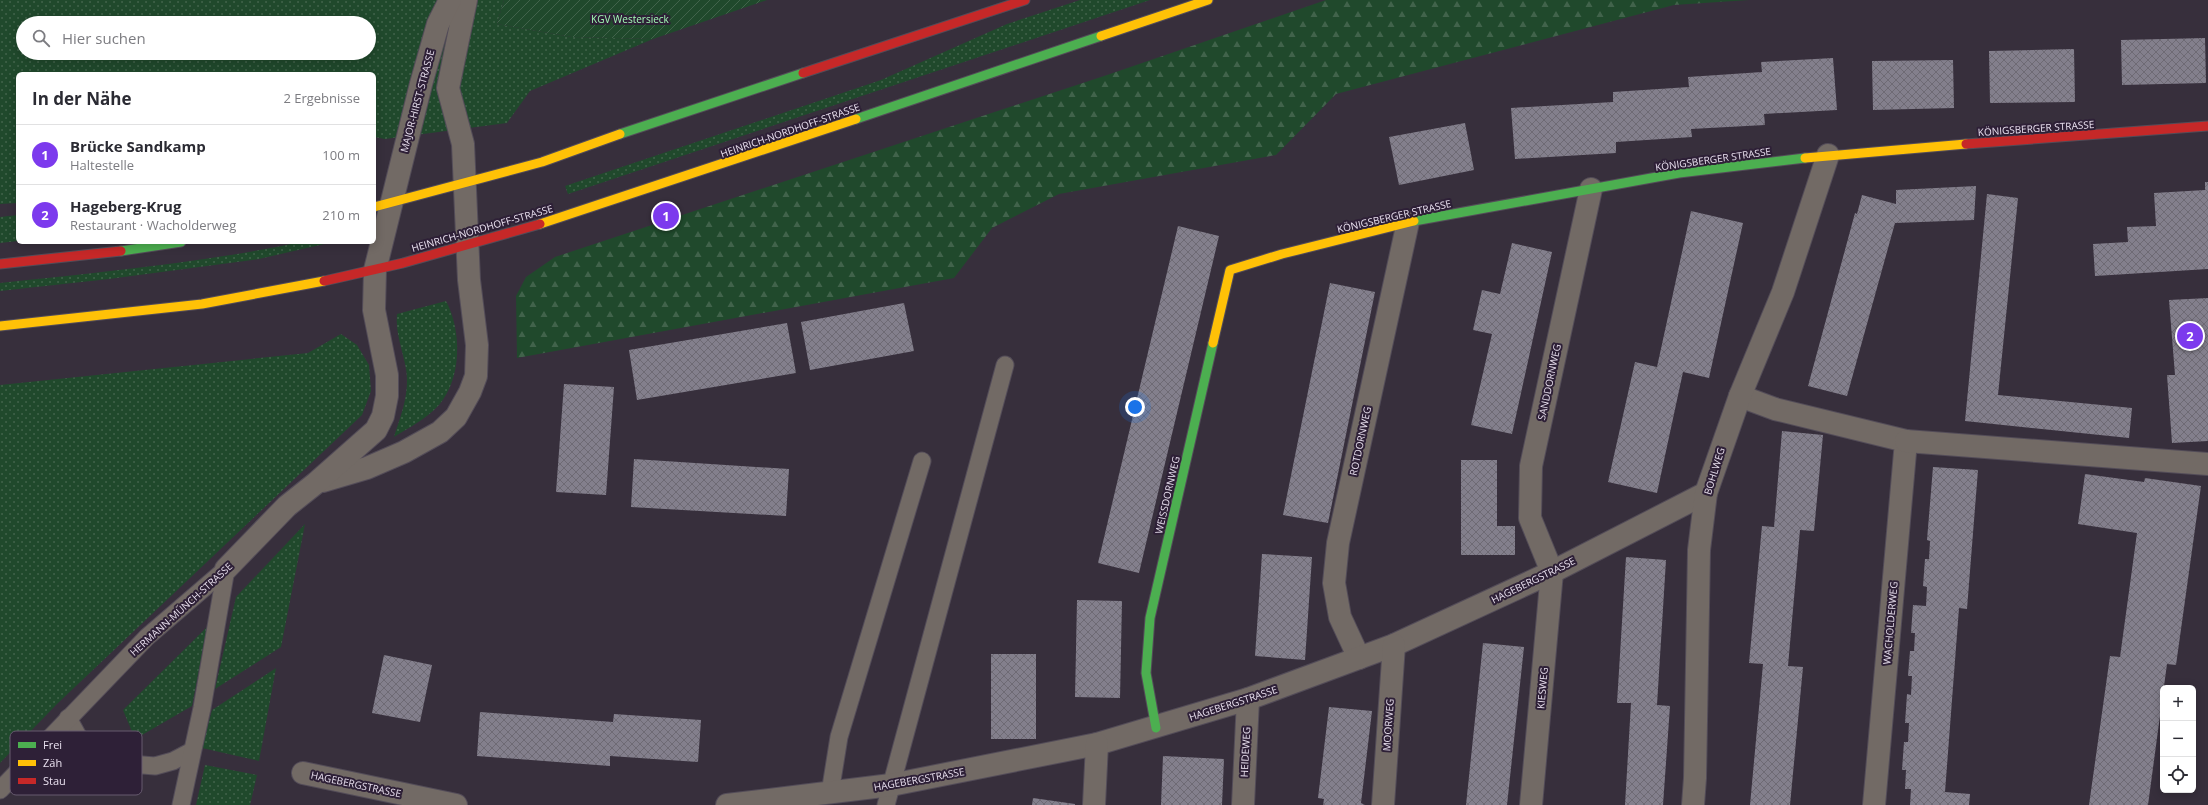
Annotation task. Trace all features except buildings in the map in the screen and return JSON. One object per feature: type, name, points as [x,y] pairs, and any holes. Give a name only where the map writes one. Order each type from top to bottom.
[{"type":"main road","points":[[382,205],[542,162],[687,110],[1025,0]]},
{"type":"main road","name":"HEINRICH-NORDHOFF-STRASSE","points":[[0,326],[130,314],[256,295],[375,270],[514,232],[662,185],[1208,0]]},
{"type":"main road","name":"KÖNIGSBERGER STRASSE","points":[[1230,270],[1282,254],[1408,222],[1679,173],[1828,156],[2208,126]]},
{"type":"main road","points":[[0,264],[103,254],[168,244]]},
{"type":"main road","name":"WEISSDORNWEG","points":[[1156,728],[1146,673],[1150,618],[1230,270]]},
{"type":"street","name":"MAJOR-HIRST-STRASSE","points":[[382,205],[438,24],[450,0]]},
{"type":"street","points":[[464,184],[463,144],[448,88],[466,0]]},
{"type":"street","name":"BOHLWEG","points":[[1693,805],[1695,778],[1698,550],[1706,493],[1740,396],[1783,292],[1828,156]]},
{"type":"street","name":"HERMANN-MÜNCH-STRASSE","points":[[316,483],[367,468],[404,452],[440,432],[456,417],[470,392],[476,376],[477,360],[467,244],[464,184]]},
{"type":"street","name":"SANDDORNWEG","points":[[1552,572],[1530,518],[1531,466],[1591,190]]},
{"type":"street","name":"HERMANN-MÜNCH-STRASSE","points":[[226,569],[287,506],[316,483],[376,430],[383,416],[387,396],[387,375],[374,310],[375,270],[382,205]]},
{"type":"street","name":"ROTDORNWEG","points":[[1359,658],[1340,617],[1334,583],[1338,543],[1408,222]]},
{"type":"street","points":[[1740,396],[1775,409],[1906,441],[2208,464]]},
{"type":"street","name":"WACHOLDERWEG","points":[[1874,805],[1906,441]]},
{"type":"street","name":"HAGEBERGSTRASSE","points":[[727,805],[830,793],[889,795],[1097,744],[1156,728],[1248,699],[1394,645],[1552,572],[1706,493]]},
{"type":"street","name":"KIESWEG","points":[[1531,805],[1552,572]]},
{"type":"street","name":"MOORWEG","points":[[1383,805],[1394,645]]},
{"type":"street","name":"HEIDEWEG","points":[[1243,805],[1248,699]]},
{"type":"street","points":[[1094,805],[1097,744]]},
{"type":"street","name":"HAGEBERGSTRASSE","points":[[303,773],[456,805]]},
{"type":"lane","points":[[889,795],[1005,365]]},
{"type":"lane","points":[[830,793],[839,737],[922,461]]},
{"type":"lane","points":[[181,805],[226,569]]},
{"type":"lane","name":"HERMANN-MÜNCH-STRASSE","points":[[56,731],[147,637],[226,569]]},
{"type":"lane","points":[[68,718],[75,731]]},
{"type":"lane","points":[[142,765],[155,766],[173,761],[192,752]]},
{"type":"lane","name":"HERMANN-MÜNCH-STRASSE","points":[[0,790],[10,779]]},
{"type":"green space","points":[[0,0],[504,0],[497,24],[572,37],[653,39],[530,91],[507,123],[385,139],[376,137],[376,72],[16,72],[16,203],[0,204]]},
{"type":"green space","name":"KGV Westersieck","points":[[504,0],[767,0],[653,39],[572,37],[497,24]]},
{"type":"green space","points":[[1080,0],[1150,0],[568,194],[565,186],[881,80],[1007,24]]},
{"type":"green space","points":[[1326,0],[1749,0],[1674,5],[1336,94],[1276,155],[1059,194],[992,228],[954,278],[517,358],[516,296],[526,277],[555,257],[1107,75]]},
{"type":"green space","points":[[16,215],[16,241],[0,243],[0,217]]},
{"type":"green space","points":[[290,244],[324,244],[259,259],[109,279],[0,291],[0,283],[114,271],[226,256]]},
{"type":"green space","points":[[446,301],[455,326],[457,340],[456,368],[452,382],[447,394],[434,410],[394,437],[402,412],[407,387],[406,369],[397,328],[397,314]]},
{"type":"green space","points":[[341,334],[357,345],[369,365],[371,391],[362,415],[57,704],[31,731],[10,731],[10,753],[0,763],[0,385],[308,353]]},
{"type":"green space","points":[[305,524],[281,647],[215,689],[236,597]]},
{"type":"green space","points":[[207,627],[192,706],[142,735],[142,731],[132,731],[123,710]]},
{"type":"green space","points":[[276,668],[259,761],[202,748],[212,710]]},
{"type":"green space","points":[[205,765],[257,775],[250,805],[196,805]]},
{"type":"traffic: fast","points":[[856,119],[1101,36]]},
{"type":"traffic: fast","points":[[620,134],[803,73]]},
{"type":"traffic: fast","points":[[1414,221],[1679,173],[1805,158]]},
{"type":"traffic: fast","points":[[121,251],[168,244]]},
{"type":"traffic: fast","points":[[1156,728],[1146,673],[1150,618],[1213,343]]},
{"type":"traffic: slow","points":[[1101,36],[1208,0]]},
{"type":"traffic: slow","points":[[540,224],[856,119]]},
{"type":"traffic: slow","points":[[376,206],[542,162],[620,134]]},
{"type":"traffic: slow","points":[[1805,158],[1966,144]]},
{"type":"traffic: slow","points":[[1213,343],[1230,270],[1282,254],[1414,221]]},
{"type":"traffic: slow","points":[[0,326],[202,304],[324,281]]},
{"type":"traffic: jam","points":[[803,73],[1025,0]]},
{"type":"traffic: jam","points":[[1966,144],[2208,126]]},
{"type":"traffic: jam","points":[[324,281],[403,263],[540,224]]},
{"type":"traffic: jam","points":[[0,264],[121,251]]},
{"type":"place","name":"Brücke Sandkamp","points":[[666,216]]},
{"type":"place","name":"Hageberg-Krug","points":[[2190,336]]}]
